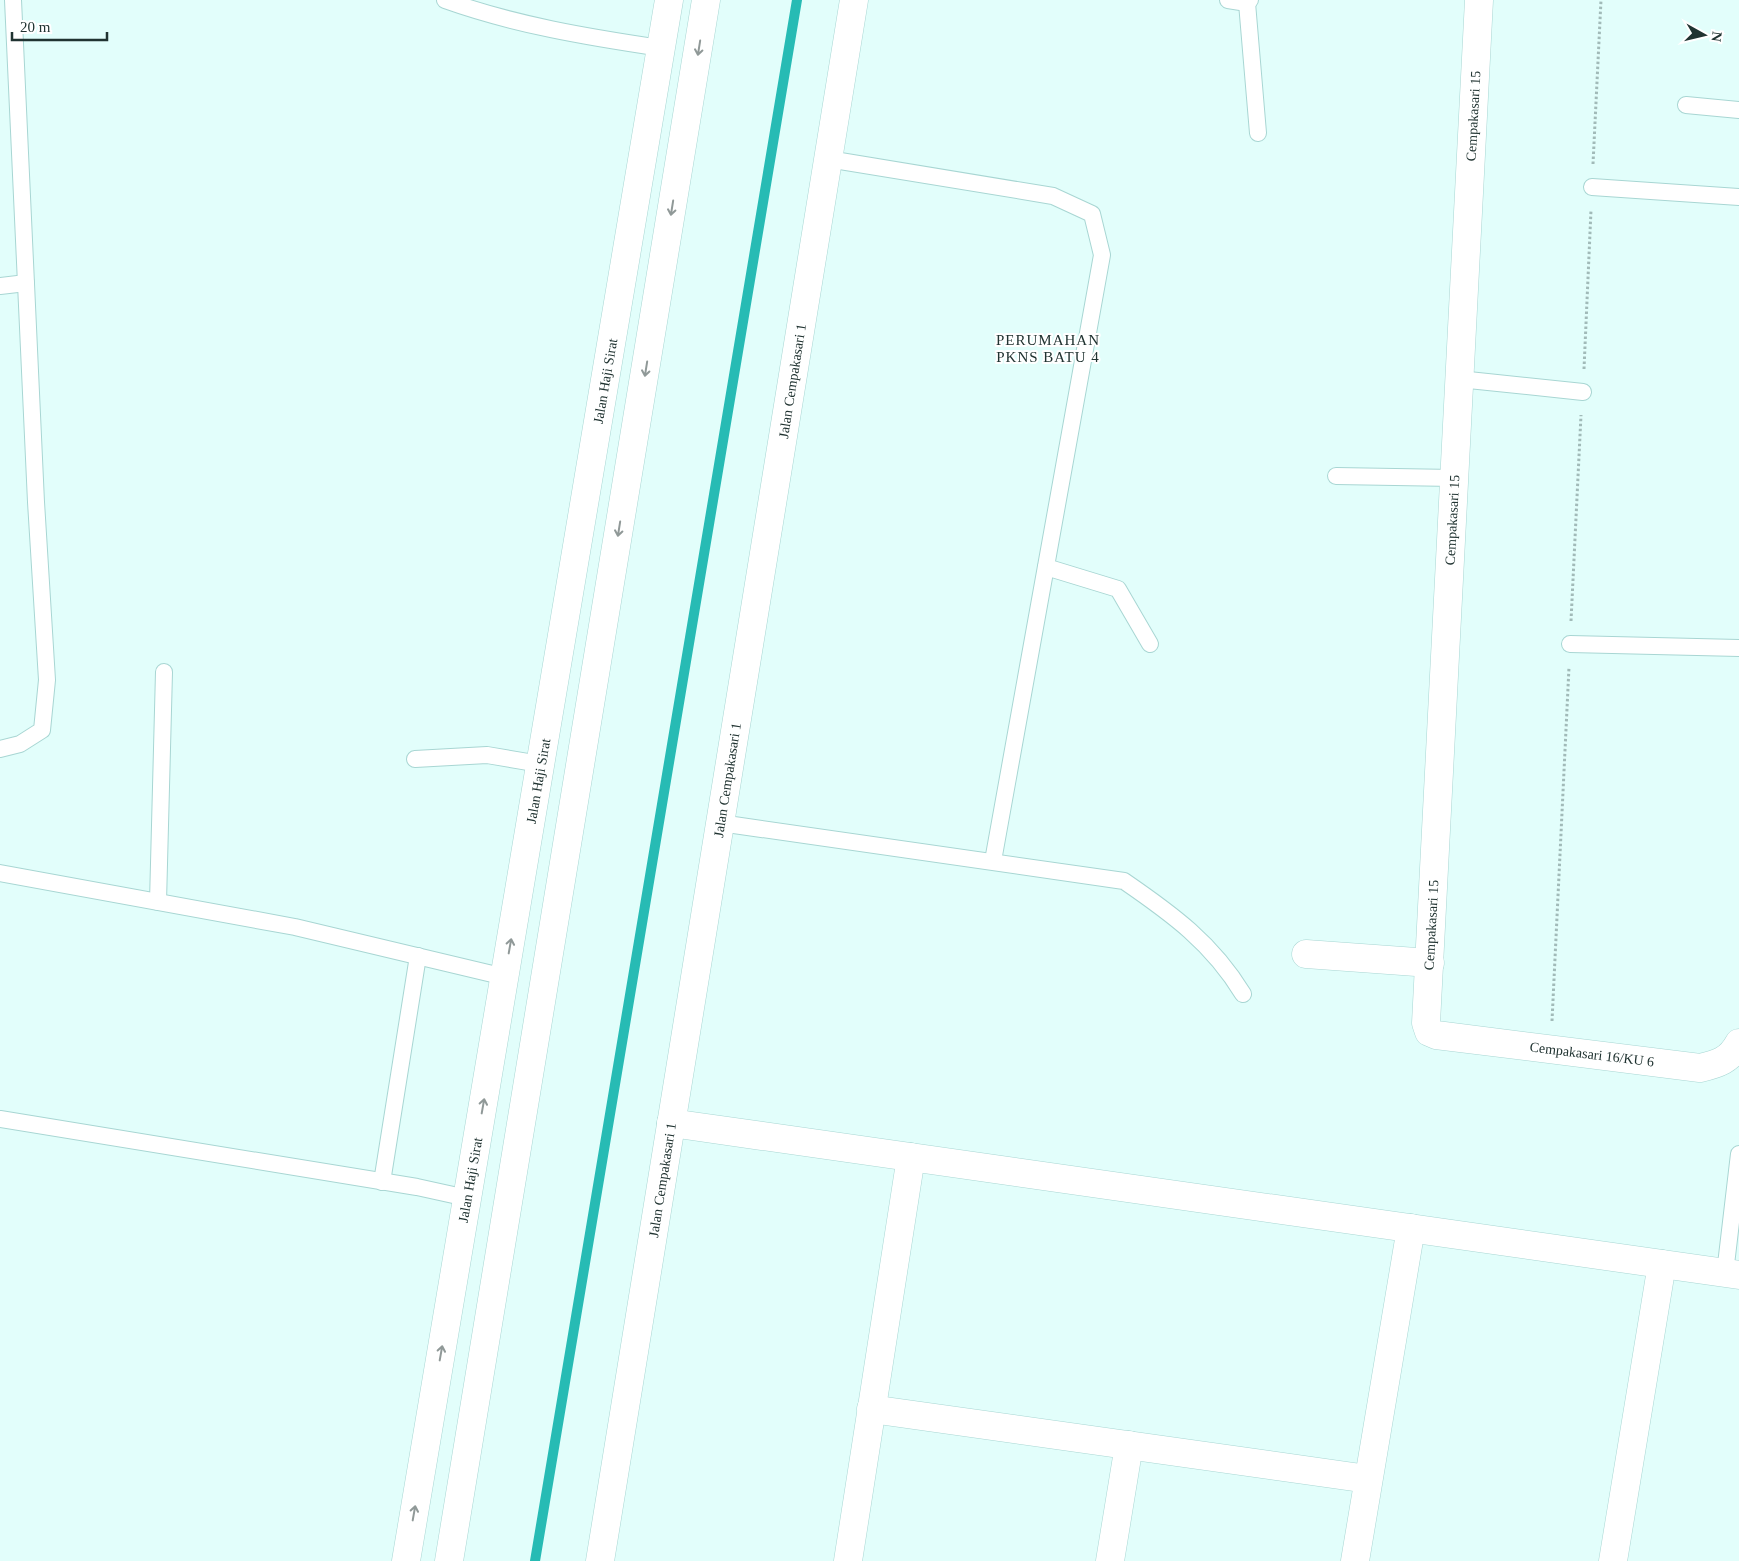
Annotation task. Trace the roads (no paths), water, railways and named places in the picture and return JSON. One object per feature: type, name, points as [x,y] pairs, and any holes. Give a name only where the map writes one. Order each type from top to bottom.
[{"type":"street","name":"Jalan Haji Sirat","points":[[406,1561],[669,0]]},
{"type":"street","points":[[449,1561],[706,0]]},
{"type":"street","name":"Jalan Cempakasari 1","points":[[600,1561],[854,0]]},
{"type":"street","name":"Cempakasari 15","points":[[1436,1035],[1429,1032],[1426,1023],[1479,0]]},
{"type":"street","points":[[1306,954],[1430,962]]},
{"type":"street","name":"Cempakasari 16/KU 6","points":[[1436,1035],[1700,1068],[1719,1064],[1732,1055],[1739,1043]]},
{"type":"street","points":[[671,1123],[1732,1274]]},
{"type":"street","points":[[848,1561],[910,1157]]},
{"type":"street","points":[[1355,1561],[1411,1228]]},
{"type":"street","points":[[1613,1561],[1662,1264]]},
{"type":"street","points":[[872,1409],[1368,1478]]},
{"type":"street","points":[[1110,1561],[1129,1445]]},
{"type":"lane","points":[[0,749],[20,744],[42,730],[47,680],[36,502],[14,0]]},
{"type":"lane","points":[[445,0],[488,15],[564,33],[661,48]]},
{"type":"lane","points":[[1228,0],[1249,1],[1258,133]]},
{"type":"lane","points":[[1686,105],[1739,110]]},
{"type":"lane","points":[[828,159],[1053,196],[1092,214],[1102,255],[993,861]]},
{"type":"lane","points":[[1592,187],[1739,197]]},
{"type":"lane","points":[[0,286],[26,284]]},
{"type":"lane","points":[[1459,379],[1583,392]]},
{"type":"lane","points":[[1336,476],[1454,478]]},
{"type":"lane","points":[[1046,567],[1118,589],[1150,644]]},
{"type":"lane","points":[[1570,644],[1739,648]]},
{"type":"lane","points":[[158,902],[164,672]]},
{"type":"lane","points":[[415,759],[487,754],[540,764]]},
{"type":"lane","points":[[720,823],[1124,881],[1174,916],[1227,968],[1244,994]]},
{"type":"lane","points":[[0,873],[295,927],[504,977]]},
{"type":"lane","points":[[382,1182],[418,956]]},
{"type":"lane","points":[[0,1119],[418,1187],[467,1198]]},
{"type":"lane","points":[[1732,1274],[1739,1154]]},
{"type":"waterway","points":[[535,1561],[797,0]]},
{"type":"district","name":"PERUMAHAN PKNS BATU 4","points":[[1048,348]]}]
